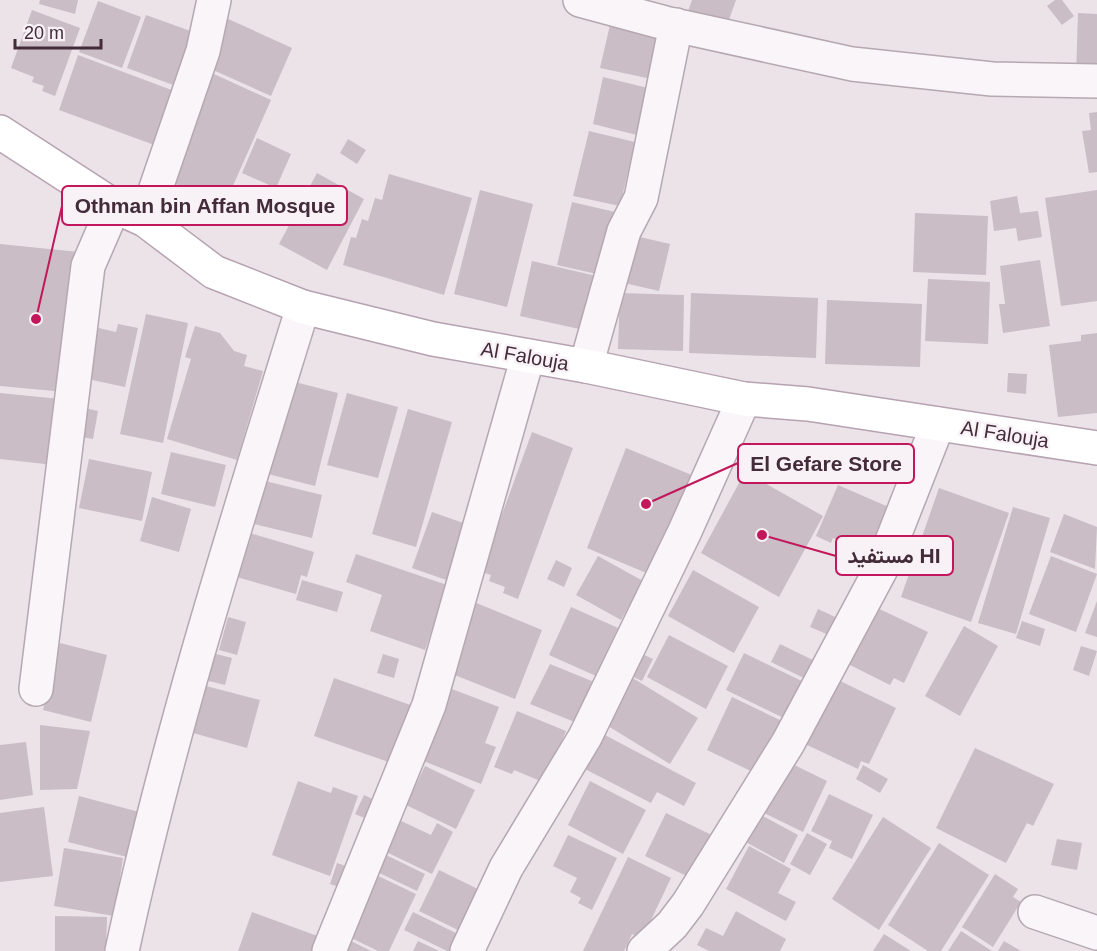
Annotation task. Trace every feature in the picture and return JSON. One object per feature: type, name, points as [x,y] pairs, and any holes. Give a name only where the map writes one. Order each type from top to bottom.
[{"type":"main road","name":"Al Falouja","points":[[0,132],[114,206],[145,220],[214,272],[303,308],[433,339],[586,366],[744,399],[808,404],[1097,448]]},
{"type":"street","points":[[145,220],[203,51],[214,0]]},
{"type":"street","points":[[580,0],[676,25],[852,64],[992,79],[1097,81]]},
{"type":"street","points":[[586,366],[624,231],[641,198],[676,25]]},
{"type":"street","points":[[36,689],[88,266],[114,206]]},
{"type":"street","points":[[122,951],[147,834],[215,592],[303,308]]},
{"type":"street","points":[[329,951],[429,705],[528,356]]},
{"type":"street","points":[[467,951],[506,868],[585,737],[685,531],[744,399]]},
{"type":"street","points":[[644,951],[672,925],[688,904],[788,743],[881,569],[938,424]]},
{"type":"street","points":[[1035,912],[1097,933]]},
{"type":"building","points":[[40,0],[78,0],[75,14],[39,4]]},
{"type":"building","points":[[692,0],[736,0],[726,28],[687,14]]},
{"type":"building","points":[[1055,0],[1062,0],[1074,16],[1062,25],[1047,6]]},
{"type":"building","points":[[98,1],[141,17],[122,68],[79,52]]},
{"type":"building","points":[[32,10],[80,28],[55,96],[42,91],[44,86],[32,82],[34,77],[11,68]]},
{"type":"building","points":[[1078,13],[1097,14],[1097,77],[1076,76]]},
{"type":"building","points":[[146,15],[196,33],[176,86],[127,68]]},
{"type":"building","points":[[224,17],[292,48],[271,96],[213,70],[219,57],[208,52]]},
{"type":"building","points":[[610,25],[666,38],[656,80],[600,68]]},
{"type":"building","points":[[78,55],[177,92],[157,146],[59,110]]},
{"type":"building","points":[[214,74],[271,100],[224,206],[167,180]]},
{"type":"building","points":[[603,77],[652,89],[641,136],[593,124]]},
{"type":"building","points":[[1097,112],[1097,172],[1089,173],[1082,131],[1091,130],[1089,113]]},
{"type":"building","points":[[589,131],[635,142],[620,206],[573,196]]},
{"type":"building","points":[[257,138],[291,154],[276,188],[242,173]]},
{"type":"building","points":[[348,139],[366,150],[357,164],[340,153]]},
{"type":"building","points":[[317,173],[364,199],[327,270],[279,244]]},
{"type":"building","points":[[389,174],[472,198],[444,295],[343,265],[351,237],[356,238],[362,219],[368,221],[375,198],[382,200]]},
{"type":"building","points":[[480,190],[533,204],[507,307],[454,294]]},
{"type":"building","points":[[1097,190],[1097,301],[1061,306],[1045,198]]},
{"type":"building","points":[[1017,196],[1020,213],[1038,211],[1042,237],[1018,241],[1016,228],[994,231],[990,201]]},
{"type":"building","points":[[572,202],[615,212],[601,275],[557,265]]},
{"type":"building","points":[[915,213],[988,216],[986,275],[913,272]]},
{"type":"building","points":[[631,235],[670,244],[659,291],[620,282]]},
{"type":"building","points":[[0,244],[79,252],[65,392],[0,386]]},
{"type":"building","points":[[1040,260],[1050,326],[1003,333],[999,304],[1005,304],[1000,266]]},
{"type":"building","points":[[532,261],[605,278],[593,332],[520,316]]},
{"type":"building","points":[[928,279],[990,282],[988,344],[925,341]]},
{"type":"building","points":[[620,293],[684,295],[683,351],[618,349]]},
{"type":"building","points":[[691,293],[818,298],[816,358],[689,353]]},
{"type":"building","points":[[827,300],[922,304],[920,367],[825,364]]},
{"type":"building","points":[[146,314],[188,323],[163,443],[120,434]]},
{"type":"building","points":[[118,324],[138,328],[125,387],[78,377],[90,326],[116,332]]},
{"type":"building","points":[[195,326],[220,333],[234,351],[247,355],[244,366],[263,371],[237,460],[167,439],[191,359],[185,357]]},
{"type":"building","points":[[1097,333],[1097,413],[1058,417],[1049,345],[1081,341],[1081,335]]},
{"type":"building","points":[[1008,373],[1027,374],[1026,394],[1007,392]]},
{"type":"building","points":[[287,380],[338,393],[315,486],[264,473]]},
{"type":"building","points":[[0,393],[60,399],[54,465],[0,459]]},
{"type":"building","points":[[347,393],[398,407],[378,478],[327,465]]},
{"type":"building","points":[[75,406],[98,411],[93,439],[70,435]]},
{"type":"building","points":[[408,409],[452,422],[416,547],[372,534]]},
{"type":"building","points":[[532,432],[573,448],[518,599],[503,593],[505,587],[489,581],[491,575],[481,572]]},
{"type":"building","points":[[626,448],[699,478],[651,575],[587,548]]},
{"type":"building","points":[[171,452],[226,465],[215,507],[161,494]]},
{"type":"building","points":[[89,459],[152,472],[142,521],[79,508]]},
{"type":"building","points":[[745,472],[823,516],[779,597],[701,553]]},
{"type":"building","points":[[261,480],[322,495],[312,538],[250,523]]},
{"type":"building","points":[[838,485],[900,512],[880,558],[833,538],[831,543],[816,536]]},
{"type":"building","points":[[939,488],[1009,513],[971,622],[901,597]]},
{"type":"building","points":[[152,497],[191,509],[179,552],[140,541]]},
{"type":"building","points":[[1013,507],[1050,518],[1016,634],[978,623]]},
{"type":"building","points":[[432,512],[469,525],[449,581],[412,568]]},
{"type":"building","points":[[1064,514],[1097,527],[1095,569],[1050,552]]},
{"type":"building","points":[[246,532],[314,552],[307,577],[301,575],[296,594],[233,576]]},
{"type":"building","points":[[356,554],[447,585],[425,650],[370,631],[382,595],[346,582]]},
{"type":"building","points":[[598,556],[643,581],[621,620],[576,595]]},
{"type":"building","points":[[1051,556],[1097,574],[1076,632],[1029,614]]},
{"type":"building","points":[[556,560],[572,568],[564,587],[547,579]]},
{"type":"building","points":[[693,570],[759,607],[734,653],[668,616]]},
{"type":"building","points":[[302,580],[343,592],[337,612],[296,600]]},
{"type":"building","points":[[1097,601],[1097,637],[1085,633]]},
{"type":"building","points":[[474,602],[542,630],[515,699],[447,672]]},
{"type":"building","points":[[871,605],[928,632],[904,683],[894,678],[890,685],[844,662]]},
{"type":"building","points":[[571,607],[618,628],[596,676],[549,655]]},
{"type":"building","points":[[818,609],[837,618],[829,635],[810,627]]},
{"type":"building","points":[[228,617],[246,622],[237,655],[219,650]]},
{"type":"building","points":[[1022,621],[1045,629],[1040,646],[1016,638]]},
{"type":"building","points":[[964,626],[998,646],[960,716],[925,696]]},
{"type":"building","points":[[669,635],[728,666],[706,709],[647,677]]},
{"type":"building","points":[[60,643],[107,655],[91,722],[43,710]]},
{"type":"building","points":[[780,644],[819,663],[810,681],[771,662]]},
{"type":"building","points":[[1081,646],[1097,651],[1089,676],[1073,670]]},
{"type":"building","points":[[636,651],[653,659],[642,681],[625,673]]},
{"type":"building","points":[[212,653],[232,658],[225,685],[205,680]]},
{"type":"building","points":[[744,653],[810,685],[792,722],[726,690]]},
{"type":"building","points":[[383,654],[399,659],[394,678],[377,673]]},
{"type":"building","points":[[550,664],[599,684],[582,725],[530,704]]},
{"type":"building","points":[[631,677],[698,718],[670,764],[603,723]]},
{"type":"building","points":[[334,678],[419,708],[400,766],[314,736]]},
{"type":"building","points":[[836,679],[896,708],[869,764],[861,761],[858,769],[805,744]]},
{"type":"building","points":[[206,686],[260,700],[247,748],[193,733]]},
{"type":"building","points":[[444,686],[499,707],[485,743],[496,747],[481,784],[416,758]]},
{"type":"building","points":[[732,697],[782,721],[757,774],[707,750]]},
{"type":"building","points":[[517,711],[566,731],[545,783],[514,770],[512,774],[494,767]]},
{"type":"building","points":[[40,725],[90,731],[77,789],[40,790]]},
{"type":"building","points":[[601,733],[696,783],[684,806],[657,792],[651,803],[583,768]]},
{"type":"building","points":[[26,742],[33,795],[0,800],[0,745]]},
{"type":"building","points":[[975,748],[1054,784],[1033,826],[1027,823],[1006,863],[936,828]]},
{"type":"building","points":[[784,760],[827,781],[803,832],[760,811]]},
{"type":"building","points":[[863,765],[888,779],[880,793],[856,779]]},
{"type":"building","points":[[425,766],[475,790],[456,829],[406,805]]},
{"type":"building","points":[[298,781],[331,793],[333,787],[358,796],[330,876],[272,855]]},
{"type":"building","points":[[590,781],[646,810],[623,854],[568,825]]},
{"type":"building","points":[[829,794],[873,815],[852,859],[829,848],[832,841],[811,831]]},
{"type":"building","points":[[364,795],[383,804],[374,822],[355,814]]},
{"type":"building","points":[[79,796],[143,813],[131,858],[68,842]]},
{"type":"building","points":[[44,807],[53,876],[0,882],[0,813]]},
{"type":"building","points":[[666,813],[718,838],[697,881],[645,856]]},
{"type":"building","points":[[759,814],[798,835],[784,863],[744,841]]},
{"type":"building","points":[[883,817],[931,848],[879,930],[832,899]]},
{"type":"building","points":[[397,819],[431,835],[437,823],[453,832],[432,874],[382,850]]},
{"type":"building","points":[[807,833],[827,844],[810,875],[790,864]]},
{"type":"building","points":[[568,835],[617,858],[592,910],[578,903],[581,898],[570,892],[577,878],[553,866]]},
{"type":"building","points":[[1057,839],[1082,843],[1077,870],[1051,865]]},
{"type":"building","points":[[939,843],[989,875],[941,951],[928,951],[888,925]]},
{"type":"building","points":[[749,846],[791,869],[778,893],[796,902],[786,921],[726,889]]},
{"type":"building","points":[[64,848],[123,858],[114,916],[54,906]]},
{"type":"building","points":[[382,853],[425,874],[417,891],[373,870]]},
{"type":"building","points":[[628,857],[671,878],[642,939],[632,934],[624,951],[583,951]]},
{"type":"building","points":[[337,863],[352,868],[345,889],[330,884]]},
{"type":"building","points":[[439,870],[484,892],[464,933],[419,911]]},
{"type":"building","points":[[372,873],[416,894],[389,951],[378,951],[343,934]]},
{"type":"building","points":[[995,874],[1018,889],[1013,897],[1021,902],[993,947],[962,927]]},
{"type":"building","points":[[736,911],[786,939],[780,951],[709,951],[697,945],[706,928],[723,936]]},
{"type":"building","points":[[252,912],[323,938],[318,951],[238,951]]},
{"type":"building","points":[[413,912],[460,935],[453,951],[447,951],[404,930]]},
{"type":"building","points":[[55,916],[107,917],[106,951],[55,951]]},
{"type":"building","points":[[961,931],[992,951],[948,951]]},
{"type":"building","points":[[884,934],[911,951],[873,951]]},
{"type":"building","points":[[349,940],[371,951],[344,951]]},
{"type":"building","points":[[418,941],[439,951],[413,951]]},
{"type":"building","points":[[1004,941],[1021,951],[998,951]]},
{"type":"place","name":"Othman bin Affan Mosque","points":[[36,319]]},
{"type":"place","name":"El Gefare Store","points":[[646,504]]},
{"type":"place","name":"مستفيد HI","points":[[762,535]]}]
